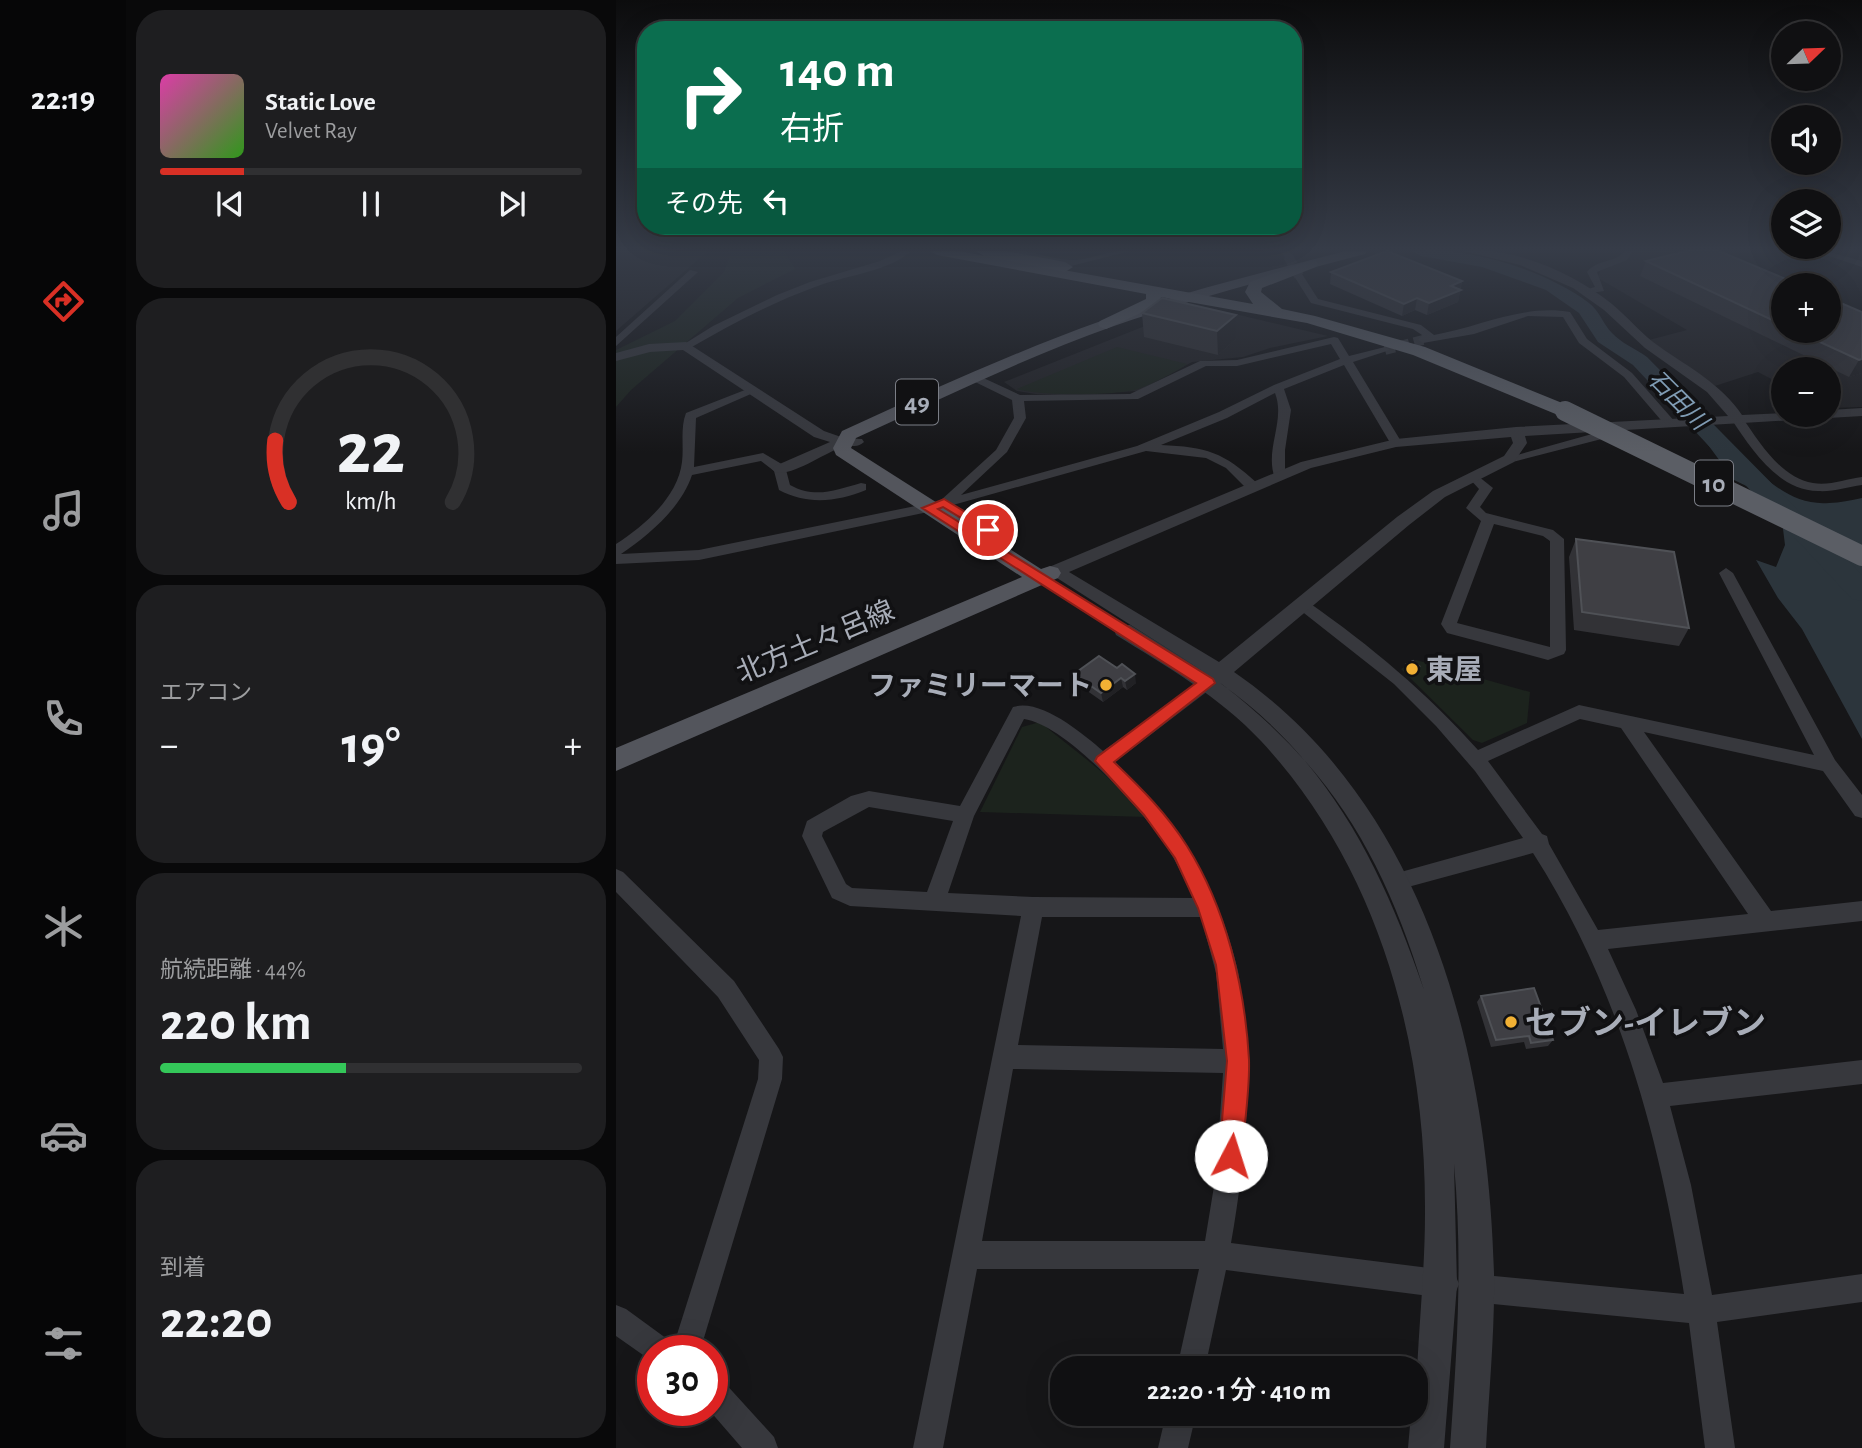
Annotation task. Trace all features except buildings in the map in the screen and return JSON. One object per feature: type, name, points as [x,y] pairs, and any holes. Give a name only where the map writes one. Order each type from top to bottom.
[{"type":"highway","points":[[1106,324],[1117,319]]},
{"type":"highway","name":"10","points":[[1300,319],[1419,351],[1565,411],[1862,556]]},
{"type":"main road","name":"49","points":[[1047,574],[936,505],[850,442],[979,379],[1124,319]]},
{"type":"main road","name":"49","points":[[979,379],[1139,319]]},
{"type":"main road","name":"北方土々呂線","points":[[616,760],[1047,574]]},
{"type":"street","points":[[616,343],[642,319]]},
{"type":"street","points":[[616,357],[649,348],[686,346],[734,319]]},
{"type":"street","points":[[1384,319],[1417,327],[1429,335],[1423,340],[1470,332],[1510,319]]},
{"type":"street","points":[[1569,319],[1583,341],[1628,375],[1674,422]]},
{"type":"street","points":[[1620,319],[1639,338],[1713,390],[1730,407],[1769,460],[1791,479],[1812,487],[1832,487],[1862,481]]},
{"type":"street","points":[[979,379],[1018,398],[1057,400],[1138,396],[1157,384],[1204,363],[1237,363],[1334,340],[1396,443]]},
{"type":"street","points":[[686,346],[819,434],[850,442]]},
{"type":"street","points":[[616,559],[699,555],[936,505],[1141,449],[1223,415],[1278,387],[1348,360],[1385,350]]},
{"type":"street","points":[[1278,387],[1286,410],[1277,447],[1276,458],[1280,475]]},
{"type":"street","points":[[616,551],[648,527],[670,502],[687,472],[690,416],[754,390]]},
{"type":"street","points":[[936,505],[1001,452],[1020,418],[1018,398]]},
{"type":"street","points":[[1841,413],[1862,412]]},
{"type":"street","points":[[1047,574],[1306,465],[1396,443],[1516,432],[1771,418]]},
{"type":"street","points":[[1103,761],[1214,678],[1438,494],[1509,459],[1648,425]]},
{"type":"street","points":[[1509,459],[1520,443],[1516,432]]},
{"type":"street","points":[[780,469],[850,442]]},
{"type":"street","points":[[1141,449],[1181,451],[1216,458],[1227,463],[1252,486]]},
{"type":"street","points":[[687,472],[763,457],[780,469],[784,487],[794,495],[819,497],[849,493],[861,487]]},
{"type":"street","points":[[1473,476],[1486,488],[1473,508],[1481,516],[1548,533],[1557,539],[1558,650],[1548,654],[1453,629],[1449,624],[1489,519]]},
{"type":"street","points":[[1726,573],[1829,765],[1862,810]]},
{"type":"street","points":[[1047,574],[1214,678],[1252,695],[1318,757],[1348,795],[1397,881],[1420,932],[1440,992],[1457,1066],[1468,1143],[1477,1288],[1468,1448]]},
{"type":"street","points":[[1303,606],[1350,638],[1416,693],[1477,758],[1539,842],[1593,941],[1624,1009],[1656,1096],[1674,1166],[1703,1310],[1720,1448]]},
{"type":"street","points":[[1214,678],[1298,768],[1326,805],[1367,877],[1394,938],[1412,998],[1426,1065],[1437,1144],[1440,1284],[1426,1448]]},
{"type":"street","points":[[934,902],[965,815],[1019,712],[1031,712],[1103,761],[1151,810],[1181,852],[1208,908],[1226,965],[1238,1061],[1229,1179],[1217,1255],[1194,1356]]},
{"type":"street","points":[[1477,758],[1579,712],[1829,765]]},
{"type":"street","points":[[1628,723],[1766,922]]},
{"type":"street","points":[[965,815],[869,799],[858,802],[814,827],[813,836],[839,891],[850,897],[1033,907],[1208,908]]},
{"type":"street","points":[[1397,881],[1539,842]]},
{"type":"street","points":[[616,878],[726,989],[771,1057],[769,1079],[691,1335]]},
{"type":"street","points":[[928,1448],[1033,907]]},
{"type":"street","points":[[1593,941],[1862,911]]},
{"type":"street","points":[[1005,1057],[1238,1061]]},
{"type":"street","points":[[1656,1096],[1862,1072]]},
{"type":"street","points":[[967,1255],[1217,1255],[1440,1284],[1703,1310],[1862,1288]]},
{"type":"street","points":[[616,1319],[639,1335]]},
{"type":"street","points":[[728,1410],[763,1448]]},
{"type":"street","points":[[1173,1448],[1178,1426]]},
{"type":"shaded area","points":[[616,319],[630,319],[616,331]]},
{"type":"shaded area","points":[[677,319],[714,319],[631,390],[616,407],[616,350]]},
{"type":"shaded area","points":[[1163,319],[1254,319],[1328,336],[1270,348],[1243,357],[1192,362],[1138,391],[1035,394],[1017,391],[1004,382]]},
{"type":"shaded area","points":[[1667,319],[1771,319],[1771,343],[1841,343],[1841,332],[1862,333],[1862,407],[1841,408],[1841,357],[1771,357],[1771,379],[1758,372],[1715,386],[1649,340],[1687,330]]},
{"type":"shaded area","points":[[1117,347],[1187,364],[1149,385],[1127,391],[1059,394],[1017,389]]},
{"type":"shaded area","points":[[1700,434],[1722,434],[1756,470],[1783,491],[1797,498],[1829,503],[1862,498],[1862,739],[1802,629],[1778,598],[1756,560],[1776,567],[1785,545],[1783,529],[1792,508],[1734,480]]},
{"type":"shaded area","points":[[1416,660],[1530,692],[1527,723],[1482,743],[1473,740],[1401,669]]},
{"type":"shaded area","points":[[1040,722],[1109,778],[1146,817],[980,812],[1022,727]]},
{"type":"waterway","name":"石田川","points":[[1592,319],[1605,338],[1640,361],[1687,408],[1709,435],[1862,592]]},
{"type":"tunnel","points":[[1385,350],[1423,340]]},
{"type":"place","name":"東屋","points":[[1412,669]]},
{"type":"place","name":"ファミリーマート","points":[[1106,685]]},
{"type":"place","name":"セブン-イレブン","points":[[1511,1022]]},
{"type":"route","points":[[988,530],[944,502],[928,508],[1207,683],[1103,761],[1151,810],[1181,852],[1208,908],[1226,965],[1238,1061],[1231,1156]]}]
